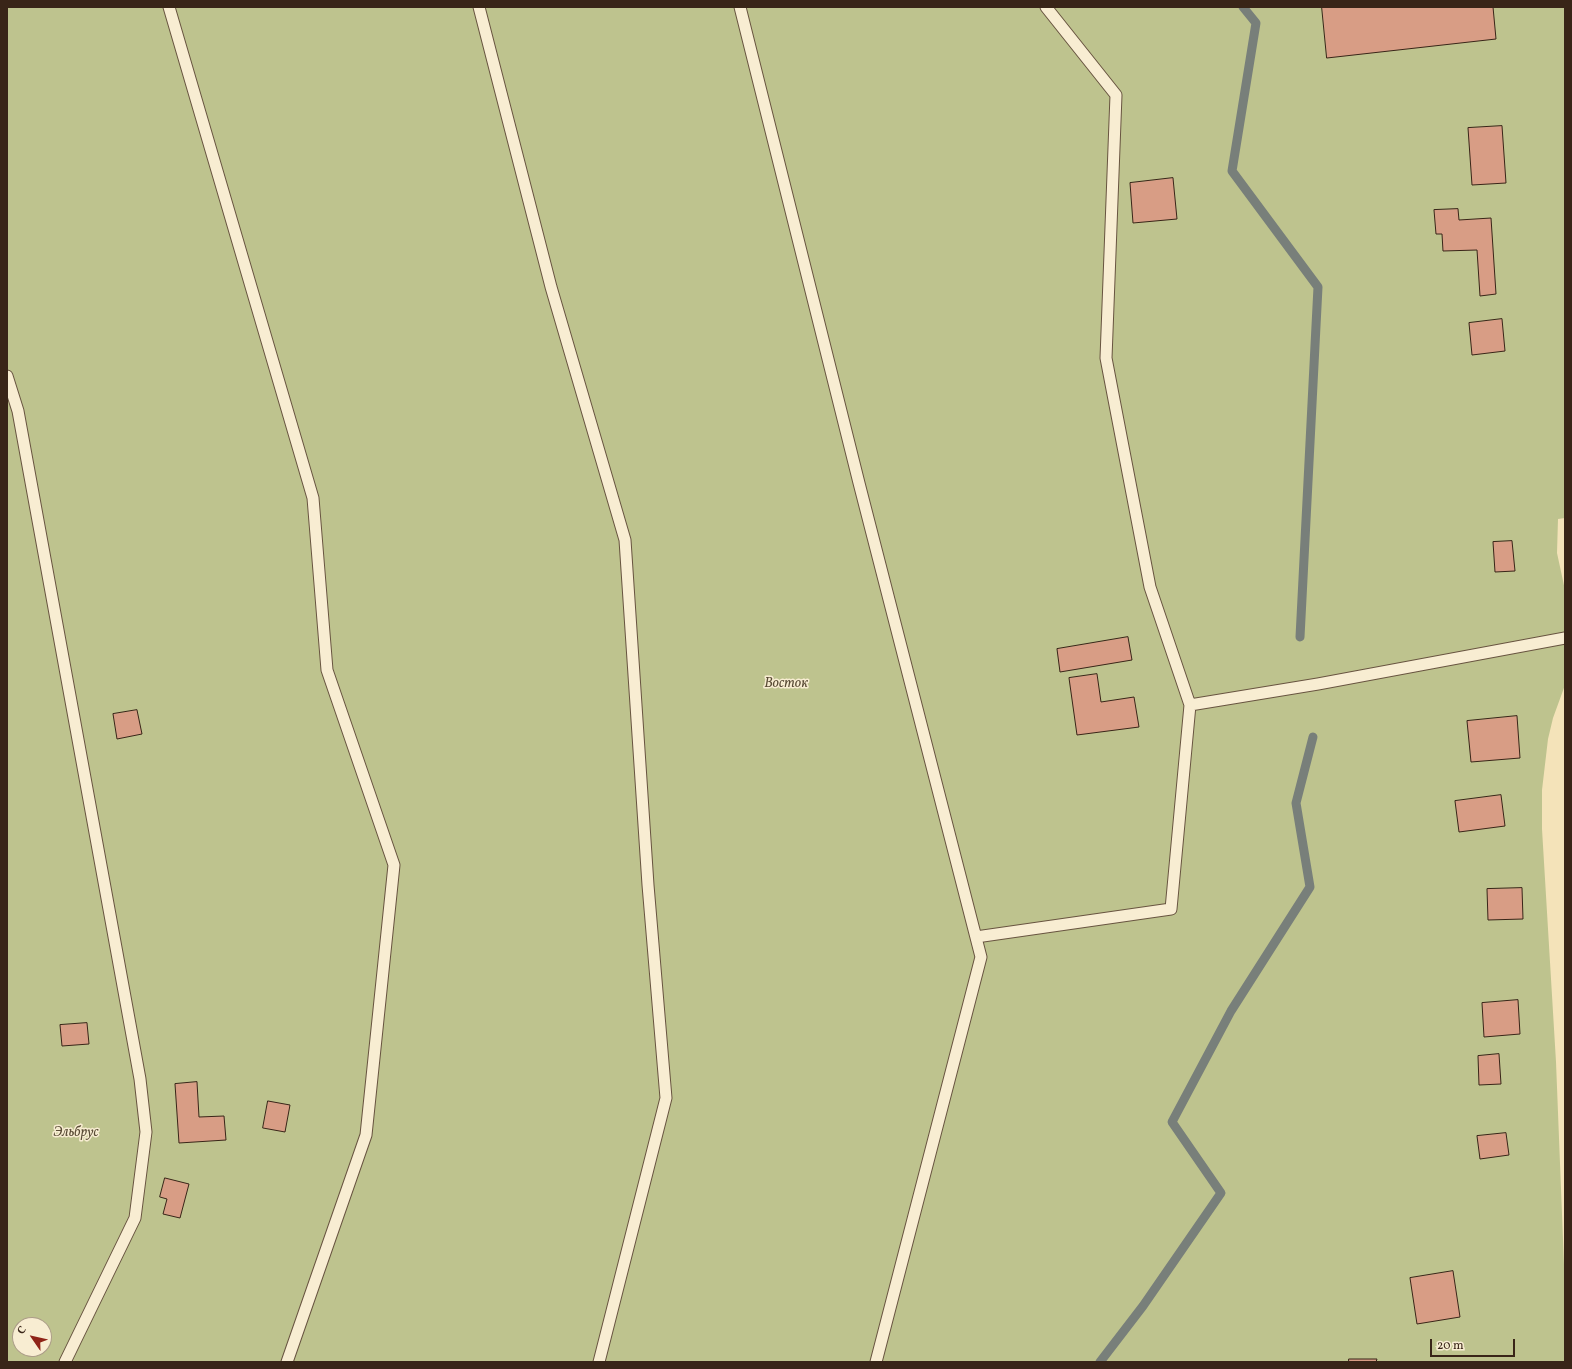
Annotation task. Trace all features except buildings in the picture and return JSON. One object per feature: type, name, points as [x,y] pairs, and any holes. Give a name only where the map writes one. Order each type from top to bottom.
[{"type":"lane","points":[[169,7],[313,498],[326,670],[394,865],[366,1135],[287,1362]]},
{"type":"lane","points":[[479,7],[551,287],[625,540],[648,885],[666,1098],[599,1362]]},
{"type":"lane","points":[[740,7],[861,491],[981,958],[876,1362]]},
{"type":"lane","points":[[976,937],[1171,909],[1190,704],[1150,586],[1106,358],[1116,95],[1046,7]]},
{"type":"lane","points":[[7,376],[18,411],[55,612],[140,1079],[146,1132],[135,1218],[65,1362]]},
{"type":"lane","points":[[1190,704],[1318,684],[1565,638]]},
{"type":"green space","name":"Восток","points":[[7,7],[1565,7],[1565,518],[1558,519],[1557,553],[1565,590],[1565,685],[1553,718],[1548,739],[1542,790],[1542,829],[1556,1062],[1565,1290],[1565,1362],[7,1362]]},
{"type":"waterway","points":[[1243,7],[1256,23],[1232,171],[1318,287],[1300,637]]},
{"type":"waterway","points":[[1100,1362],[1143,1306],[1221,1193],[1172,1122],[1231,1011],[1310,887],[1296,803],[1313,737]]},
{"type":"park label","name":"Эльбрус","points":[[76,1133]]}]
